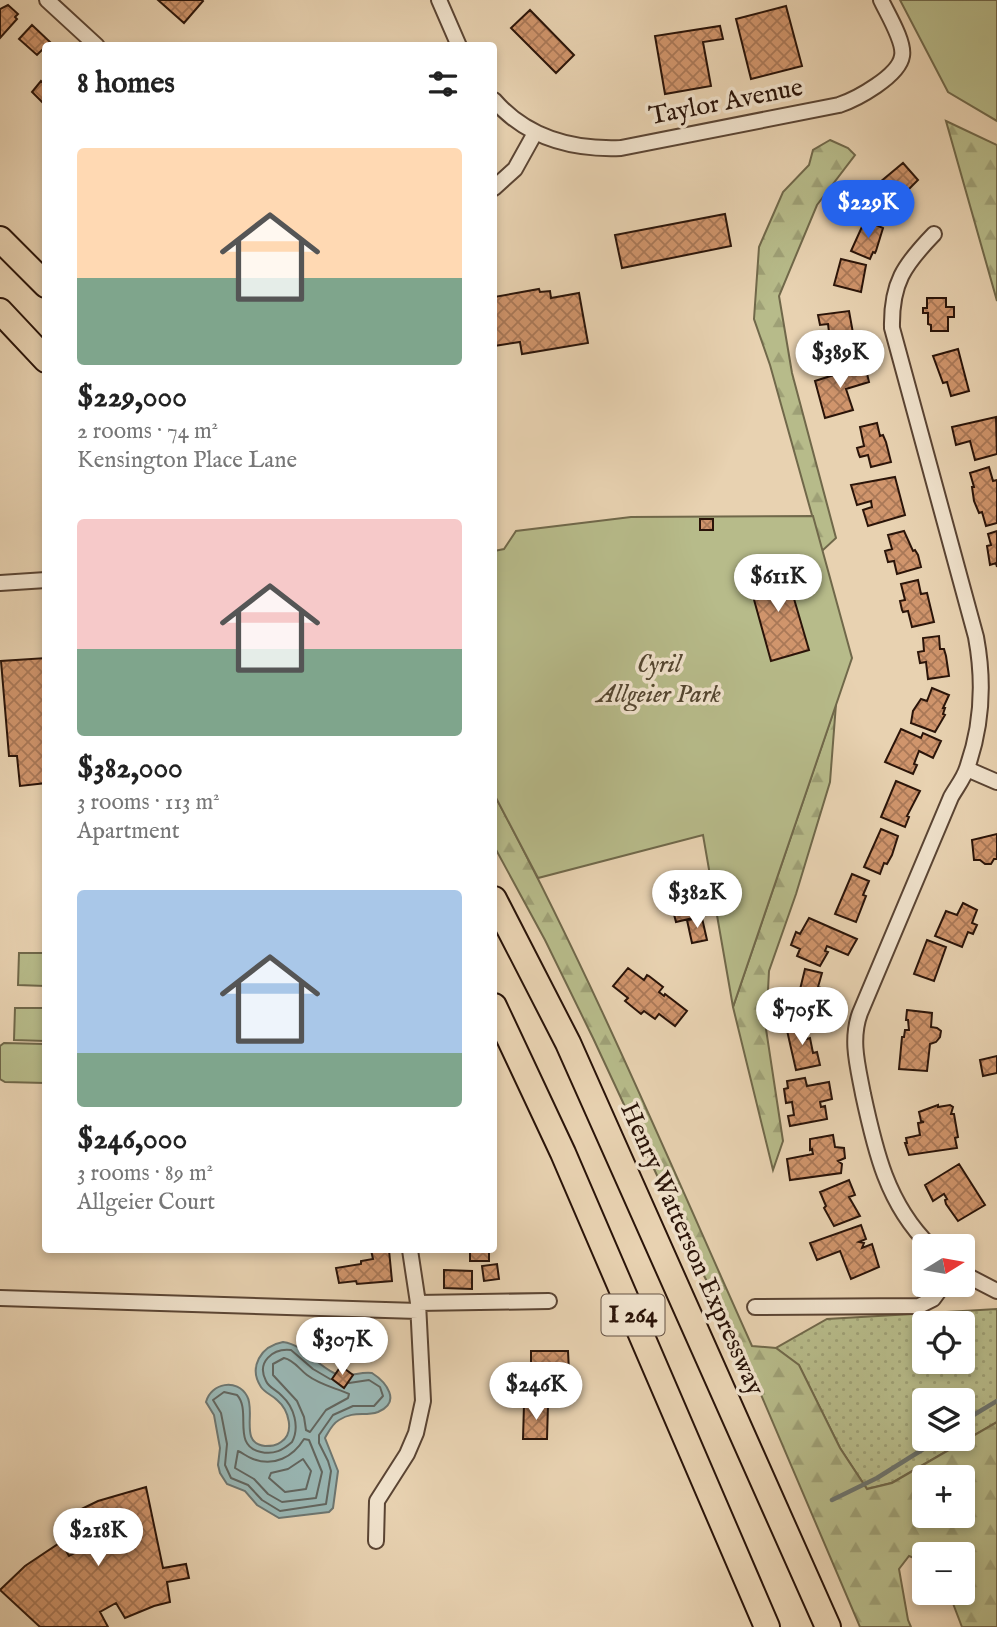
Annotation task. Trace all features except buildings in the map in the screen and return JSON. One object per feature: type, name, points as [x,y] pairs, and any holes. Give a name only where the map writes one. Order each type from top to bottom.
[{"type":"highway","points":[[0,239],[42,281]]},
{"type":"highway","points":[[0,312],[42,356]]},
{"type":"highway","name":"Henry Watterson Expressway","points":[[497,905],[568,1043],[828,1627]]},
{"type":"highway","name":"I 264","points":[[497,1012],[563,1153],[767,1627]]},
{"type":"street","points":[[47,0],[93,42]]},
{"type":"street","points":[[439,0],[457,42]]},
{"type":"street","name":"Taylor Avenue","points":[[497,103],[516,121],[554,141],[579,147],[621,148],[839,105],[867,92],[897,67],[902,58],[901,45],[881,0]]},
{"type":"street","points":[[497,185],[515,169],[535,133]]},
{"type":"street","points":[[919,1234],[898,1205],[879,1164],[855,1046],[856,1025],[951,797],[967,769],[980,704],[980,659],[892,328],[895,288],[904,270],[934,233]]},
{"type":"street","points":[[0,583],[42,580]]},
{"type":"street","points":[[967,769],[997,782]]},
{"type":"street","points":[[376,1541],[377,1501],[403,1462],[420,1420],[423,1385],[418,1307],[410,1253]]},
{"type":"street","points":[[975,1280],[997,1291]]},
{"type":"street","points":[[755,1307],[919,1306],[934,1297]]},
{"type":"street","points":[[0,1298],[418,1307],[549,1301]]},
{"type":"green space","points":[[900,0],[997,0],[997,121],[948,92]]},
{"type":"green space","points":[[946,121],[997,145],[997,301]]},
{"type":"green space","points":[[830,140],[848,148],[855,155],[817,205],[779,296],[792,373],[836,538],[822,551],[770,365],[754,319],[759,247],[783,192],[809,165],[813,150]]},
{"type":"green space","name":"Cyril Allgeier Park","points":[[813,516],[852,658],[733,1007],[703,835],[538,878],[497,800],[497,550],[504,549],[516,531],[631,517]]},
{"type":"green space","points":[[836,704],[830,782],[769,971],[766,1029],[783,1141],[773,1170],[733,1007]]},
{"type":"green space","points":[[497,800],[596,999],[752,1346],[776,1348],[799,1365],[840,1448],[867,1489],[892,1483],[912,1471],[912,1528],[975,1528],[975,1465],[923,1465],[947,1451],[975,1451],[975,1435],[997,1422],[997,1627],[962,1627],[954,1605],[975,1605],[975,1542],[912,1542],[912,1557],[909,1556],[899,1569],[911,1627],[860,1627],[736,1336],[702,1272],[545,940],[497,852]]},
{"type":"green space","points":[[19,953],[42,953],[42,986],[18,985]]},
{"type":"green space","points":[[15,1008],[42,1008],[42,1041],[14,1040]]},
{"type":"green space","points":[[4,1043],[42,1044],[42,1083],[5,1082],[0,1079],[0,1046]]},
{"type":"green space","points":[[997,1309],[997,1422],[975,1435],[975,1388],[912,1388],[912,1451],[947,1451],[922,1465],[912,1465],[912,1471],[891,1483],[867,1489],[840,1448],[799,1366],[776,1348],[827,1319],[912,1314],[912,1374],[975,1374],[975,1311],[963,1311]]},
{"type":"water","points":[[283,1342],[297,1347],[334,1373],[372,1373],[382,1381],[389,1392],[389,1403],[385,1408],[378,1412],[345,1417],[334,1424],[325,1438],[338,1471],[333,1508],[329,1512],[279,1518],[257,1505],[245,1491],[227,1484],[220,1473],[220,1448],[214,1415],[206,1402],[219,1387],[231,1385],[243,1390],[247,1396],[250,1433],[257,1444],[275,1445],[288,1433],[289,1421],[285,1410],[264,1391],[256,1372],[256,1365],[263,1353],[275,1344]]},
{"type":"waterway","points":[[975,1414],[997,1401]]},
{"type":"waterway","points":[[832,1500],[877,1478],[920,1451]]}]
